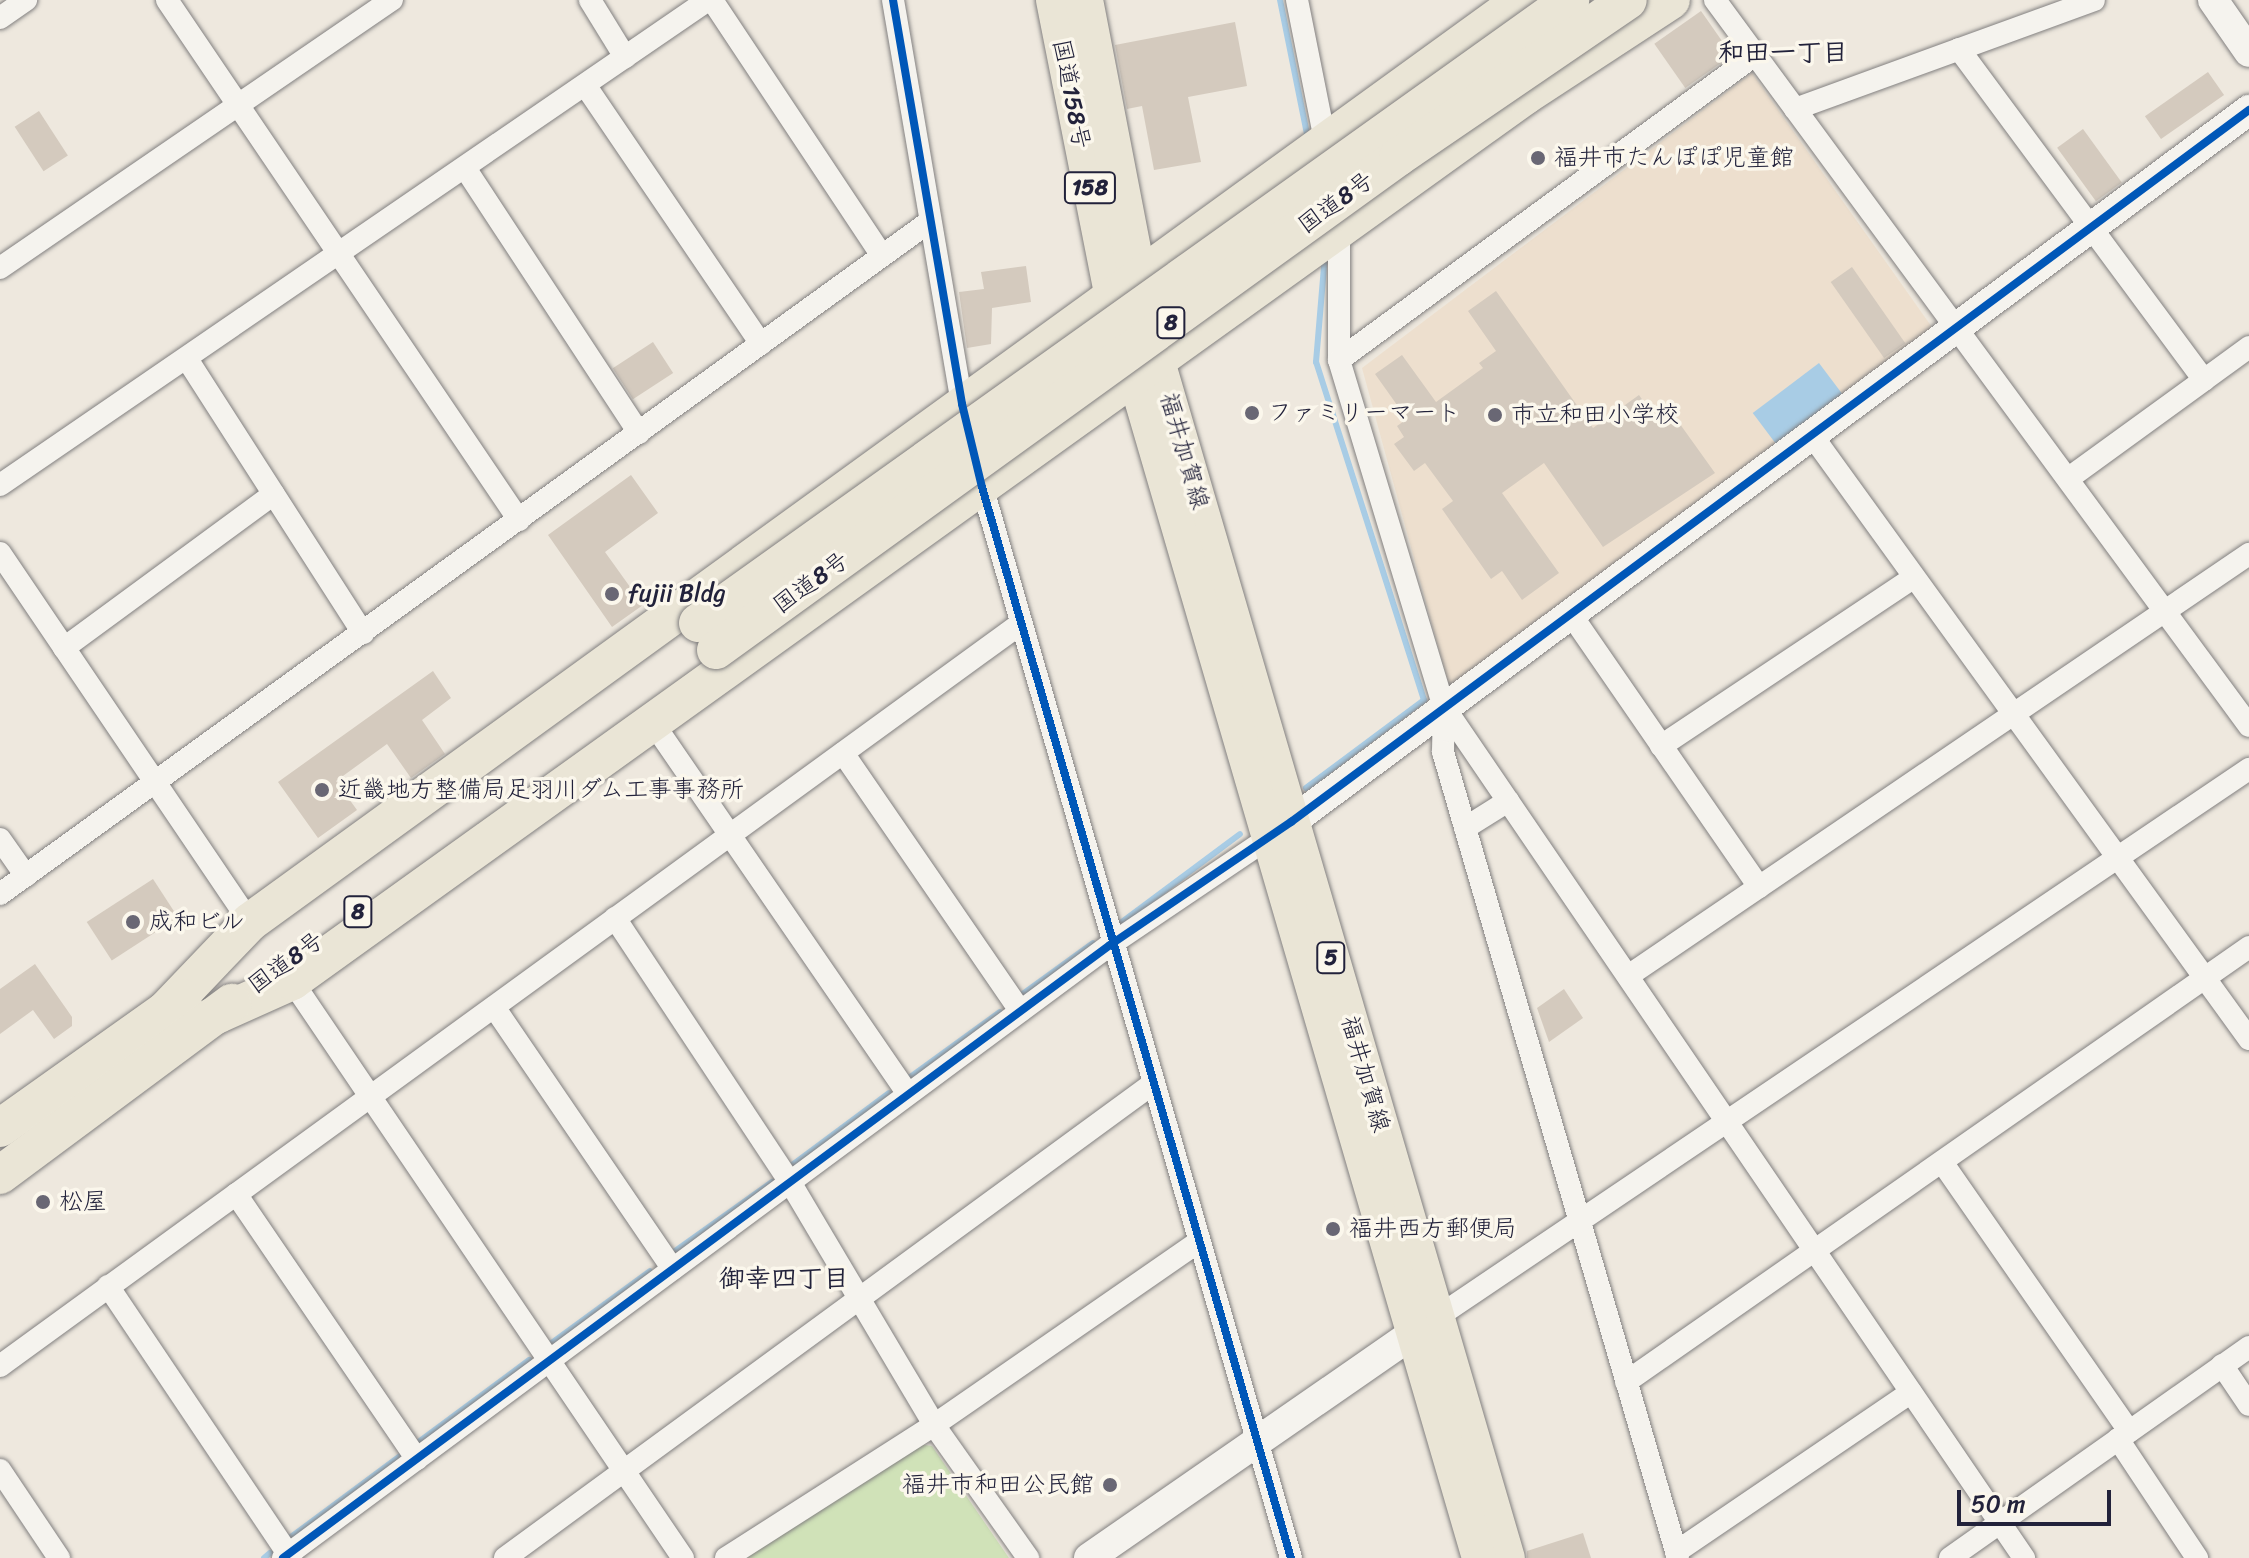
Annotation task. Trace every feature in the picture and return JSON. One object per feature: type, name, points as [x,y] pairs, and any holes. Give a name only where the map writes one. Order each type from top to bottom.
[{"type":"highway","name":"国道158号","points":[[1055,0],[1145,366]]},
{"type":"highway","name":"国道158号","points":[[1084,0],[1124,286]]},
{"type":"highway","points":[[165,1011],[250,922],[1522,0]]},
{"type":"highway","name":"国道8号","points":[[0,1175],[212,1017],[707,637],[1570,0]]},
{"type":"highway","name":"国道8号","points":[[0,1128],[1628,0]]},
{"type":"highway","points":[[212,1017],[292,981],[982,487],[1145,366],[1671,0]]},
{"type":"main road","name":"福井加賀線","points":[[1145,366],[1425,1326],[1479,1558]]},
{"type":"main road","name":"福井加賀線","points":[[1425,1326],[1508,1558]]},
{"type":"street","points":[[0,18],[26,0]]},
{"type":"street","points":[[167,0],[519,520]]},
{"type":"street","points":[[0,268],[392,0]]},
{"type":"street","points":[[590,0],[625,57]]},
{"type":"street","points":[[0,485],[710,0],[882,256]]},
{"type":"street","points":[[893,0],[962,404],[982,487],[1110,945],[1291,1558]]},
{"type":"street","points":[[1297,0],[1325,140]]},
{"type":"street","points":[[1715,0],[1958,325],[2249,726]]},
{"type":"street","points":[[1795,109],[2094,0]]},
{"type":"street","points":[[2213,0],[2249,52]]},
{"type":"street","points":[[1959,49],[2204,380]]},
{"type":"street","points":[[1339,360],[1755,55]]},
{"type":"street","points":[[585,85],[761,344]]},
{"type":"street","points":[[108,1286],[287,1557],[1020,1011],[1110,945],[1280,830],[2249,110]]},
{"type":"street","points":[[465,168],[639,433]]},
{"type":"street","points":[[0,894],[929,222]]},
{"type":"street","points":[[1333,234],[1339,244],[1339,360],[1444,707],[2024,1558]]},
{"type":"street","points":[[2069,478],[2249,347]]},
{"type":"street","points":[[187,359],[363,633]]},
{"type":"street","points":[[1811,434],[2249,1039]]},
{"type":"street","points":[[64,648],[274,494]]},
{"type":"street","points":[[0,553],[250,922]]},
{"type":"street","points":[[1628,976],[2249,554]]},
{"type":"street","points":[[1661,746],[1914,577]]},
{"type":"street","points":[[1570,613],[1759,887]]},
{"type":"street","points":[[0,1366],[1020,624]]},
{"type":"street","points":[[1444,707],[1443,752],[1677,1555],[1911,1392]]},
{"type":"street","points":[[653,723],[908,1094]]},
{"type":"street","points":[[843,753],[1020,1011]]},
{"type":"street","points":[[1089,1558],[1425,1326],[2249,769]]},
{"type":"street","points":[[1465,828],[1508,801]]},
{"type":"street","points":[[0,839],[26,876]]},
{"type":"street","points":[[615,918],[790,1182],[934,1425],[1028,1558]]},
{"type":"street","points":[[1626,1382],[2249,947]]},
{"type":"street","points":[[292,981],[683,1558]]},
{"type":"street","points":[[494,1007],[673,1269]]},
{"type":"street","points":[[505,1558],[1151,1085]]},
{"type":"street","points":[[1942,1162],[2123,1435],[2197,1558]]},
{"type":"street","points":[[236,1194],[417,1459]]},
{"type":"street","points":[[726,1558],[934,1425],[1198,1242]]},
{"type":"street","points":[[1950,1558],[2249,1347]]},
{"type":"street","points":[[2222,1365],[2249,1405]]},
{"type":"street","points":[[0,1470],[59,1558]]},
{"type":"shaded area","points":[[1752,73],[1934,330],[1458,686],[1448,683],[1362,368]]},
{"type":"green space","points":[[918,1444],[932,1446],[1009,1558],[745,1558]]},
{"type":"water","points":[[1819,363],[1843,395],[1777,445],[1753,413]]},
{"type":"building","points":[[1701,11],[1732,55],[1685,88],[1654,44]]},
{"type":"building","points":[[1235,22],[1247,86],[1188,97],[1201,162],[1154,170],[1142,106],[1127,109],[1115,45]]},
{"type":"building","points":[[2208,72],[2224,95],[2161,139],[2145,116]]},
{"type":"building","points":[[39,111],[68,155],[44,171],[15,127]]},
{"type":"building","points":[[2083,129],[2122,182],[2096,201],[2057,148]]},
{"type":"building","points":[[1026,266],[1031,302],[992,308],[991,344],[967,348],[959,292],[984,289],[981,272]]},
{"type":"building","points":[[1852,267],[1905,343],[1884,358],[1831,282]]},
{"type":"building","points":[[1496,291],[1593,428],[1639,395],[1653,415],[1667,406],[1715,473],[1603,547],[1544,463],[1502,493],[1559,573],[1522,600],[1502,571],[1491,579],[1442,509],[1453,501],[1425,463],[1414,471],[1394,444],[1404,437],[1397,426],[1407,419],[1375,374],[1402,355],[1436,402],[1483,368],[1479,363],[1496,351],[1468,311]]},
{"type":"building","points":[[653,342],[673,373],[633,399],[613,368]]},
{"type":"building","points":[[631,475],[658,513],[605,552],[643,605],[612,627],[548,535]]},
{"type":"building","points":[[433,671],[451,698],[422,720],[445,754],[411,778],[387,744],[336,781],[357,810],[318,838],[278,782]]},
{"type":"building","name":"成和ビル","points":[[153,879],[178,918],[112,961],[87,922]]},
{"type":"building","points":[[35,964],[72,1017],[72,1026],[54,1039],[33,1010],[0,1034],[0,989]]},
{"type":"building","points":[[1564,989],[1583,1018],[1549,1042],[1537,1008]]},
{"type":"building","points":[[1583,1533],[1591,1558],[1527,1558],[1527,1551]]},
{"type":"waterway","points":[[1280,0],[1307,134]]},
{"type":"waterway","points":[[1306,788],[1424,700],[1316,362],[1325,255]]},
{"type":"waterway","points":[[1122,922],[1240,834]]},
{"type":"waterway","points":[[1020,996],[1093,943]]},
{"type":"waterway","points":[[909,1078],[1000,1012]]},
{"type":"waterway","points":[[791,1166],[889,1093]]},
{"type":"waterway","points":[[671,1254],[772,1182]]},
{"type":"waterway","points":[[549,1345],[650,1271]]},
{"type":"waterway","points":[[420,1441],[529,1360]]},
{"type":"waterway","points":[[291,1537],[400,1456]]},
{"type":"waterway","points":[[264,1558],[270,1553]]},
{"type":"cycle path","points":[[893,0],[962,404],[982,487],[1291,1558]]},
{"type":"cycle path","points":[[283,1558],[1110,945],[1291,822],[2249,110]]},
{"type":"place","name":"福井市たんぽぽ児童館","points":[[1538,158]]},
{"type":"place","name":"ファミリーマート","points":[[1252,413]]},
{"type":"place","name":"市立和田小学校","points":[[1495,415]]},
{"type":"place","name":"fujii Bldg","points":[[612,594]]},
{"type":"place","name":"近畿地方整備局足羽川ダム工事事務所","points":[[322,790]]},
{"type":"place","name":"成和ビル","points":[[133,922]]},
{"type":"place","name":"松屋","points":[[43,1202]]},
{"type":"place","name":"福井西方郵便局","points":[[1333,1229]]},
{"type":"place","name":"福井市和田公民館","points":[[1110,1485]]},
{"type":"district","name":"和田一丁目","points":[[1783,53]]},
{"type":"district","name":"御幸四丁目","points":[[784,1279]]}]
